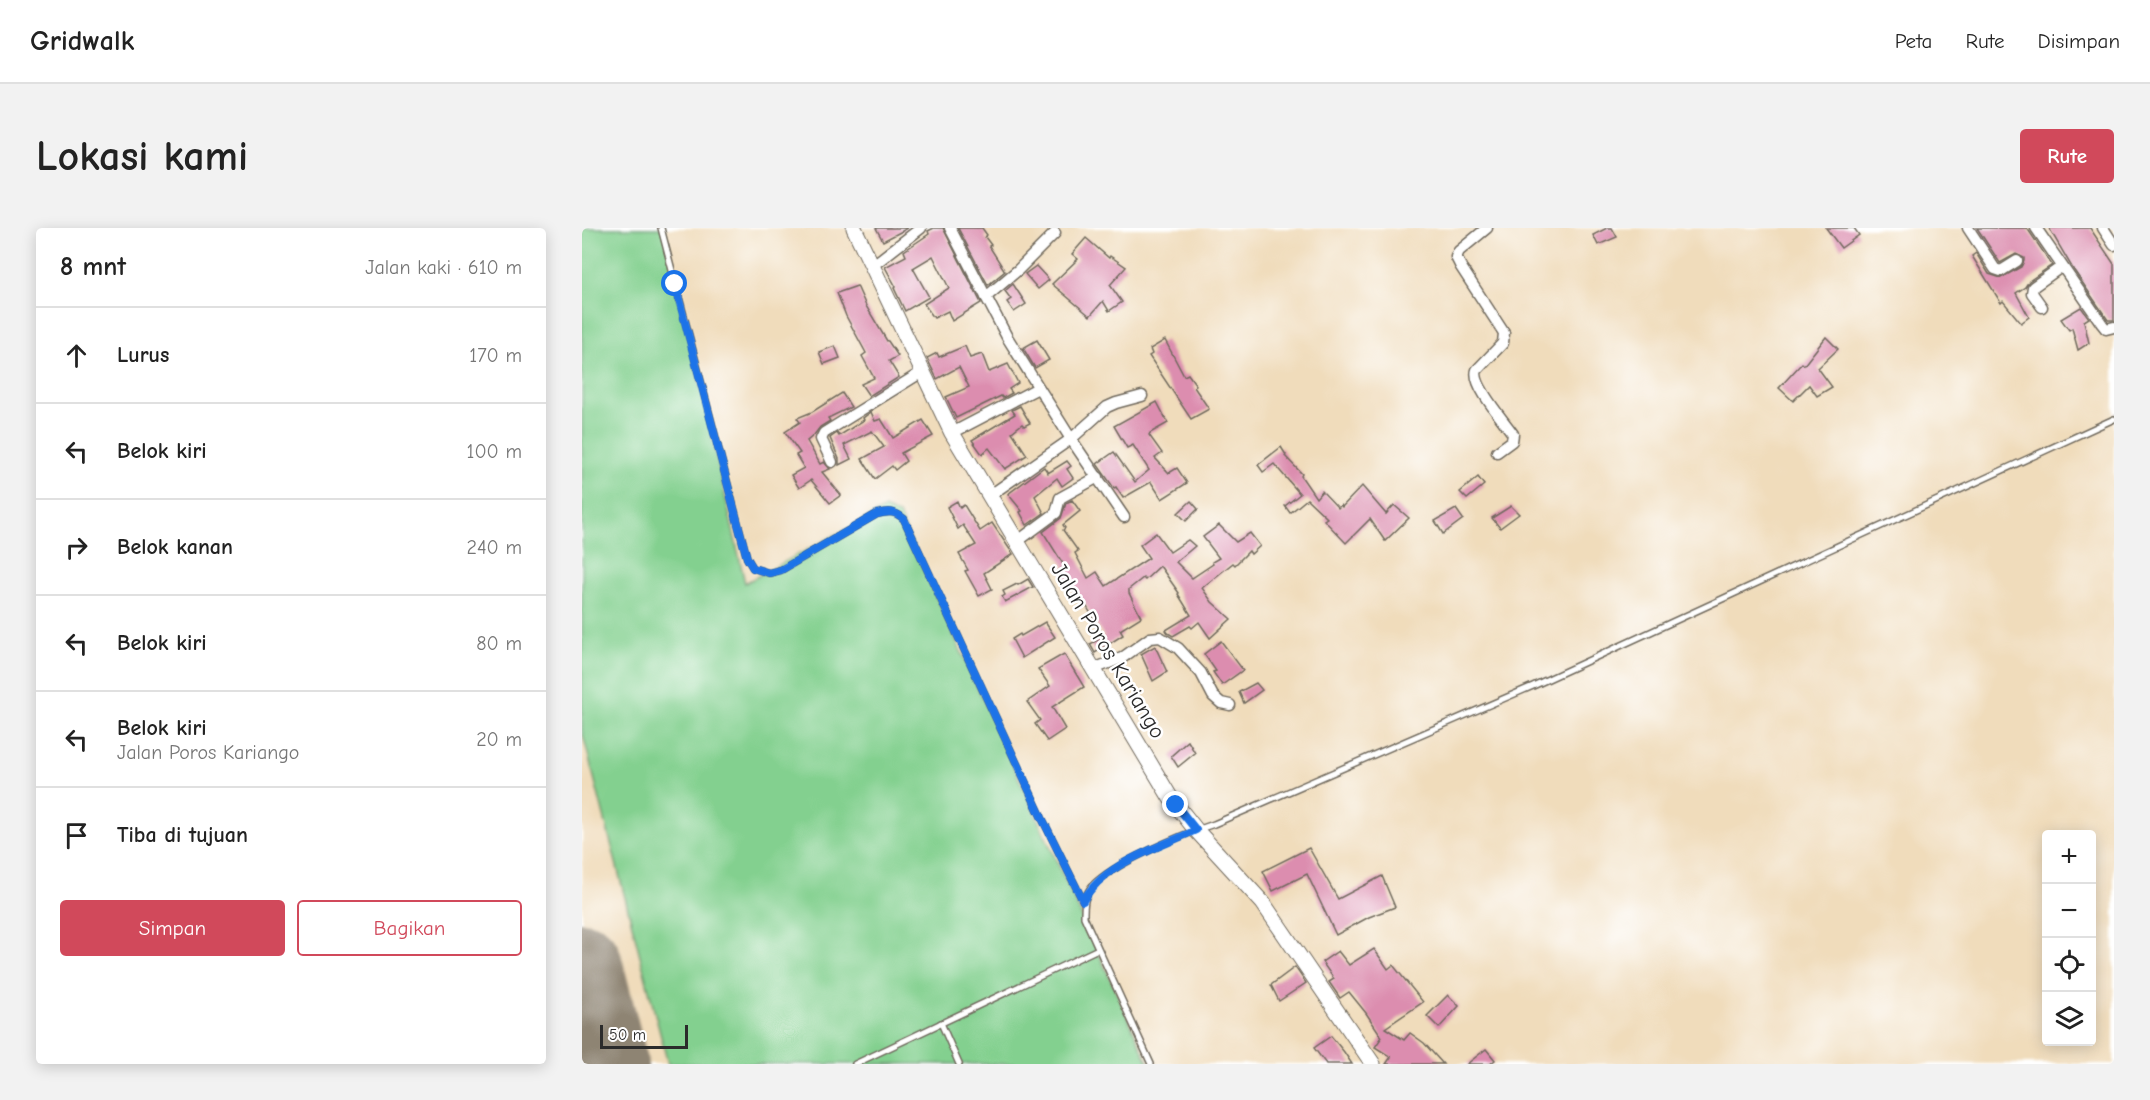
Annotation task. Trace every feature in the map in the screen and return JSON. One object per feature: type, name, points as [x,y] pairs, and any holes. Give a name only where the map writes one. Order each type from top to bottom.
[{"type":"main road","name":"Jalan Poros Kariango","points":[[854,228],[952,433],[1170,797],[1196,830],[1263,903],[1373,1064]]},
{"type":"street","points":[[872,266],[921,228]]},
{"type":"street","points":[[950,228],[1038,388],[1124,517]]},
{"type":"street","points":[[1487,228],[1459,251],[1456,257],[1504,333],[1503,343],[1475,374],[1479,385],[1513,434],[1512,441],[1497,452]]},
{"type":"street","points":[[1968,228],[1995,269],[2001,271],[2017,261]]},
{"type":"street","points":[[2036,228],[2102,324],[2106,328],[2114,327]]},
{"type":"street","points":[[2103,228],[2114,245]]},
{"type":"street","points":[[986,297],[1018,270],[1055,233]]},
{"type":"street","points":[[2042,307],[2032,293],[2033,287],[2061,267]]},
{"type":"street","points":[[832,462],[821,439],[824,433],[922,372]]},
{"type":"street","points":[[952,433],[1038,388]]},
{"type":"street","points":[[989,496],[1071,439],[1107,407],[1142,396]]},
{"type":"street","points":[[1017,541],[1056,513],[1060,498],[1098,477]]},
{"type":"street","points":[[1093,669],[1122,658],[1150,638],[1160,637],[1178,648],[1193,664],[1201,673],[1213,696],[1221,703],[1230,705]]},
{"type":"lane","points":[[661,228],[747,558],[753,568],[769,573],[781,570],[877,514],[888,511],[897,512],[904,519],[1042,818],[1083,901],[1084,917],[1151,1064]]},
{"type":"lane","points":[[1083,901],[1091,888],[1106,875],[1133,859],[1533,686],[2114,419]]},
{"type":"lane","points":[[855,1064],[1098,949]]},
{"type":"lane","points":[[941,1023],[959,1064]]},
{"type":"green space","points":[[582,228],[664,228],[745,583],[885,508],[899,515],[1149,1064],[668,1064],[582,731]]},
{"type":"building","points":[[876,228],[908,228],[883,241]]},
{"type":"building","points":[[934,228],[943,228],[981,303],[952,321],[948,311],[934,318],[924,304],[949,288],[933,256],[913,268],[929,297],[905,311],[885,267],[906,256],[904,251]]},
{"type":"building","points":[[958,228],[982,228],[987,235],[985,237],[991,245],[989,246],[1005,271],[988,285]]},
{"type":"building","points":[[1612,228],[1617,237],[1598,245],[1593,235]]},
{"type":"building","points":[[1826,228],[1854,228],[1859,235],[1841,248]]},
{"type":"building","points":[[1977,228],[2027,228],[2052,265],[2016,293],[2029,317],[2021,323],[2003,301],[2001,303],[1972,256],[1976,253],[1989,274],[2001,278],[2021,267],[2024,258],[2016,254],[2000,263]]},
{"type":"building","points":[[2049,228],[2090,228],[2114,264],[2114,320],[2108,320],[2073,269]]},
{"type":"building","points":[[1086,238],[1109,258],[1110,256],[1126,267],[1110,285],[1122,302],[1109,311],[1103,301],[1090,316],[1052,284],[1078,259],[1072,254]]},
{"type":"building","points":[[1036,266],[1049,280],[1038,289],[1025,274]]},
{"type":"building","points":[[1013,284],[1026,304],[1014,312],[1007,302],[1011,299],[1005,291]]},
{"type":"building","points":[[857,286],[866,306],[898,356],[889,361],[899,377],[869,396],[861,384],[874,378],[862,356],[866,353],[846,316],[837,293]]},
{"type":"building","points":[[2081,307],[2089,318],[2084,321],[2089,343],[2078,350],[2072,328],[2069,330],[2061,319]]},
{"type":"building","points":[[1826,337],[1838,349],[1818,368],[1832,387],[1817,396],[1809,385],[1793,401],[1779,388],[1802,363],[1804,365]]},
{"type":"building","points":[[1037,340],[1049,360],[1035,368],[1023,348]]},
{"type":"building","points":[[1165,340],[1184,376],[1188,374],[1209,409],[1191,419],[1149,356],[1152,354],[1150,349]]},
{"type":"building","points":[[835,346],[840,358],[824,364],[819,352]]},
{"type":"building","points":[[965,346],[970,358],[982,354],[989,372],[1008,364],[1018,383],[1009,389],[1012,393],[956,418],[946,397],[969,387],[959,367],[937,379],[927,358],[937,353],[939,357]]},
{"type":"building","points":[[842,393],[851,407],[828,418],[830,421],[820,427],[807,441],[820,464],[824,462],[830,469],[822,472],[841,495],[830,503],[811,480],[799,488],[791,475],[804,468],[796,455],[800,453],[785,432],[800,422],[797,418],[812,412]]},
{"type":"building","points":[[1157,402],[1168,423],[1149,435],[1162,453],[1155,458],[1169,473],[1177,468],[1187,483],[1162,499],[1151,482],[1123,498],[1097,464],[1114,452],[1135,482],[1149,470],[1133,445],[1127,448],[1114,426]]},
{"type":"building","points":[[1020,406],[1030,423],[1024,426],[1022,424],[1012,432],[1027,455],[1005,469],[989,448],[982,454],[972,440],[1015,414],[1012,410]]},
{"type":"building","points":[[871,412],[875,421],[881,419],[893,438],[923,420],[933,436],[901,453],[906,461],[895,470],[892,466],[875,479],[862,459],[884,447],[872,431],[844,445],[851,459],[839,465],[839,459],[830,438],[837,433],[839,436],[864,420],[863,418]]},
{"type":"building","points":[[1281,447],[1285,456],[1302,474],[1301,476],[1316,498],[1322,491],[1338,508],[1341,505],[1342,507],[1362,486],[1386,514],[1394,505],[1409,518],[1385,541],[1370,519],[1346,543],[1324,520],[1327,518],[1307,499],[1290,513],[1285,506],[1300,494],[1274,464],[1263,472],[1258,465]]},
{"type":"building","points":[[1067,461],[1071,466],[1067,469],[1073,478],[1062,486],[1057,478],[1035,496],[1044,513],[1027,525],[1020,512],[1022,511],[1008,494],[1044,467],[1048,473]]},
{"type":"building","points":[[1478,477],[1484,485],[1467,499],[1460,492]]},
{"type":"building","points":[[1072,500],[1080,511],[1063,525],[1065,528],[1063,530],[1078,551],[1075,553],[1088,578],[1097,572],[1106,586],[1149,558],[1140,545],[1156,533],[1170,552],[1188,540],[1195,546],[1176,562],[1192,578],[1219,558],[1203,537],[1219,525],[1236,542],[1250,533],[1260,546],[1251,554],[1249,551],[1235,565],[1233,563],[1202,588],[1212,602],[1231,619],[1210,638],[1199,622],[1192,628],[1190,626],[1173,636],[1168,633],[1166,630],[1191,615],[1160,566],[1145,580],[1143,578],[1129,589],[1141,617],[1120,630],[1123,635],[1095,653],[1090,644],[1104,637],[1083,600],[1080,602],[1061,569],[1065,567],[1043,532],[1061,518],[1066,503]]},
{"type":"building","points":[[957,501],[960,508],[964,505],[980,531],[992,523],[1013,554],[984,573],[992,589],[979,596],[965,571],[968,570],[959,554],[976,545],[963,525],[958,529],[947,507]]},
{"type":"building","points":[[1191,501],[1198,509],[1186,521],[1178,513]]},
{"type":"building","points":[[1511,506],[1519,514],[1500,528],[1492,518]]},
{"type":"building","points":[[1456,509],[1463,519],[1443,534],[1435,521]]},
{"type":"building","points":[[1028,579],[1033,587],[1005,602],[1002,597],[1005,595],[1003,591]]},
{"type":"building","points":[[1045,622],[1055,637],[1022,658],[1012,639]]},
{"type":"building","points":[[1221,641],[1243,670],[1222,685],[1213,672],[1216,671],[1204,654]]},
{"type":"building","points":[[1155,646],[1167,672],[1153,681],[1141,654]]},
{"type":"building","points":[[1064,654],[1084,687],[1052,707],[1065,729],[1047,741],[1035,724],[1040,720],[1027,702],[1050,686],[1038,669]]},
{"type":"building","points":[[1256,683],[1262,690],[1244,703],[1239,692]]},
{"type":"building","points":[[1188,741],[1195,753],[1178,767],[1171,756]]},
{"type":"building","points":[[1309,848],[1338,899],[1382,876],[1395,907],[1369,917],[1336,935],[1307,874],[1273,891],[1263,871]]},
{"type":"building","points":[[1374,949],[1388,969],[1393,965],[1423,1002],[1385,1028],[1404,1040],[1410,1033],[1424,1043],[1443,1064],[1386,1064],[1391,1057],[1375,1047],[1382,1037],[1366,1013],[1349,992],[1340,998],[1329,982],[1334,979],[1322,962],[1338,951],[1349,965]]},
{"type":"building","points":[[1295,967],[1306,983],[1279,1001],[1271,985]]},
{"type":"building","points":[[1448,995],[1459,1006],[1439,1028],[1427,1016]]},
{"type":"building","points":[[1331,1036],[1352,1064],[1326,1064],[1314,1048]]},
{"type":"building","points":[[1486,1049],[1495,1060],[1490,1064],[1467,1064]]},
{"type":"taxiway","points":[[601,1064],[603,1045]]},
{"type":"runway","points":[[582,962],[608,1064]]},
{"type":"route","points":[[675,284],[747,558],[753,568],[759,572],[769,573],[781,570],[877,514],[888,511],[897,512],[904,519],[1042,818],[1083,901],[1091,888],[1106,875],[1133,859],[1196,830],[1176,805]]}]
